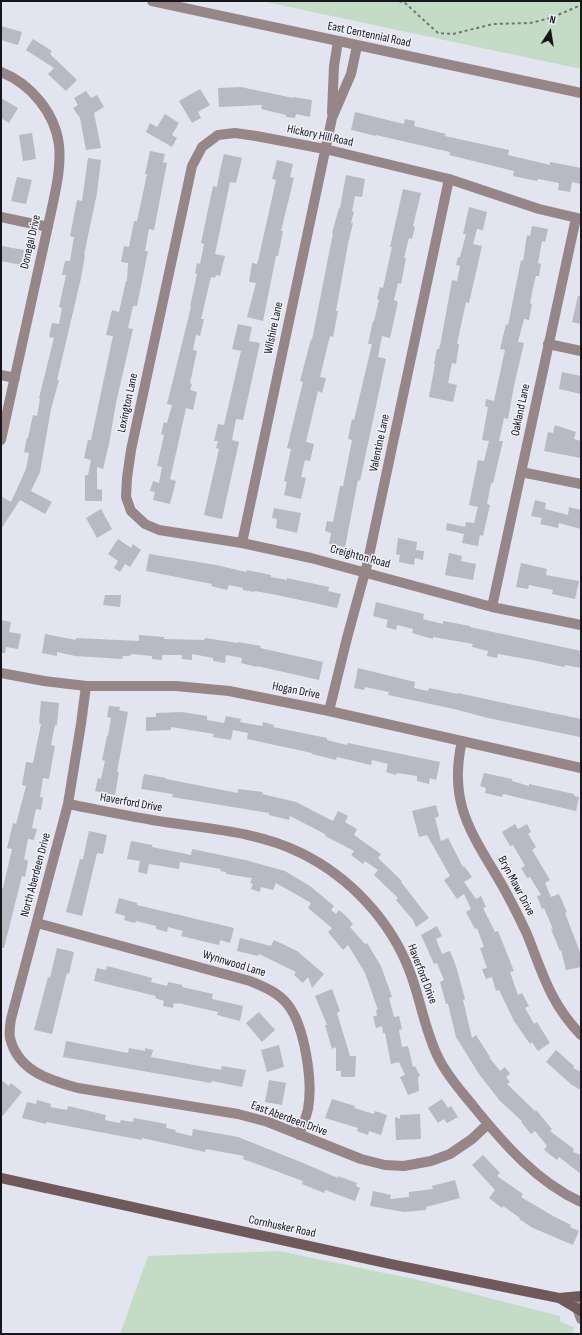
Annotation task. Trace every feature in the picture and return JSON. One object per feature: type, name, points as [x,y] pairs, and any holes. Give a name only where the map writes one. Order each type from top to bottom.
[{"type":"main road","name":"Cornhusker Road","points":[[1,1178],[395,1265],[559,1298],[581,1296]]},
{"type":"main road","name":"Cornhusker Road","points":[[559,1298],[580,1314]]},
{"type":"street","name":"East Centennial Road","points":[[152,1],[581,93]]},
{"type":"street","name":"Wilshire Lane","points":[[332,118],[334,66],[338,42]]},
{"type":"street","name":"Wilshire Lane","points":[[242,543],[324,150],[332,118],[351,74],[357,46]]},
{"type":"street","name":"Donegal Drive","points":[[1,72],[10,76],[30,90],[46,108],[54,126],[59,145],[59,174],[1,440]]},
{"type":"street","name":"Hickory Hill Road","points":[[164,295],[192,166],[202,147],[218,136],[235,133],[324,150],[449,179],[539,209],[578,219]]},
{"type":"street","name":"Valentine Lane","points":[[329,711],[347,638],[366,572],[449,179]]},
{"type":"street","points":[[1,217],[48,227]]},
{"type":"street","name":"Oakland Lane","points":[[492,607],[548,344],[578,219]]},
{"type":"street","name":"Lexington Lane","points":[[135,514],[131,511],[126,497],[126,478],[164,295]]},
{"type":"street","points":[[548,344],[581,351]]},
{"type":"street","points":[[1,375],[15,378]]},
{"type":"street","points":[[521,472],[581,484]]},
{"type":"street","name":"Creighton Road","points":[[135,514],[145,524],[159,530],[242,543],[312,558],[492,607],[581,626]]},
{"type":"street","name":"Hogan Drive","points":[[1,673],[44,681],[86,686],[176,686],[229,691],[462,740],[581,768]]},
{"type":"street","name":"North Aberdeen Drive","points":[[26,1066],[16,1053],[10,1037],[10,1019],[37,924],[68,804],[86,686]]},
{"type":"street","name":"Bryn Mawr Drive","points":[[462,740],[458,766],[458,785],[464,813],[472,832],[517,913],[549,990],[570,1024],[581,1036]]},
{"type":"street","name":"Haverford Drive","points":[[68,804],[141,818],[264,838],[302,853],[338,876],[366,901],[387,928],[396,943],[410,972],[426,1025],[439,1058],[446,1071],[488,1124],[532,1171],[556,1189],[581,1202]]},
{"type":"street","name":"Wynnwood Lane","points":[[37,924],[140,950],[250,981],[270,989],[288,1005],[297,1023],[304,1045],[309,1069],[310,1088],[308,1110],[299,1135]]},
{"type":"street","name":"East Aberdeen Drive","points":[[26,1066],[54,1082],[78,1088],[238,1114],[268,1122],[361,1159],[385,1165],[404,1166],[430,1161],[450,1154],[472,1139],[488,1124]]},
{"type":"street","points":[[580,1314],[581,1299]]},
{"type":"path","points":[[399,1],[405,3],[438,33],[454,34],[493,24],[530,23],[551,18],[581,5]]},
{"type":"green space","points":[[261,1],[581,1],[581,69]]},
{"type":"green space","points":[[279,1251],[423,1281],[560,1316],[560,1322],[574,1327],[573,1334],[120,1334],[148,1256]]},
{"type":"building","points":[[1,26],[22,32],[18,45],[1,40]]},
{"type":"building","points":[[33,39],[52,51],[50,54],[77,80],[66,91],[48,74],[54,68],[26,50]]},
{"type":"building","points":[[241,87],[293,98],[312,100],[310,117],[296,114],[295,118],[286,117],[286,115],[261,109],[262,105],[219,107],[218,88]]},
{"type":"building","points":[[200,89],[210,105],[198,112],[201,118],[192,123],[179,101]]},
{"type":"building","points":[[86,91],[91,98],[97,95],[104,107],[94,113],[101,148],[86,150],[80,118],[73,108],[78,105],[74,98]]},
{"type":"building","points":[[1,98],[18,108],[9,123],[1,118]]},
{"type":"building","points":[[355,112],[404,124],[405,119],[415,121],[414,126],[446,134],[445,136],[509,150],[508,155],[550,165],[550,162],[581,168],[581,184],[572,182],[570,192],[558,190],[559,183],[538,179],[537,181],[513,176],[514,171],[449,155],[450,152],[351,130]]},
{"type":"building","points":[[165,114],[179,123],[172,135],[177,138],[172,147],[146,132],[150,123],[157,127]]},
{"type":"building","points":[[32,133],[36,159],[23,161],[19,135]]},
{"type":"building","points":[[150,151],[165,154],[163,162],[167,163],[154,230],[149,229],[145,251],[148,251],[137,306],[133,306],[128,328],[133,329],[116,403],[109,444],[103,469],[97,467],[97,489],[102,490],[102,501],[85,501],[85,475],[88,475],[91,460],[84,458],[88,440],[91,440],[113,336],[106,335],[112,310],[119,312],[127,281],[128,263],[121,262],[124,246],[129,247],[134,221],[137,221],[147,174],[145,174]]},
{"type":"building","points":[[224,154],[242,158],[236,183],[230,182],[215,254],[225,256],[220,276],[216,275],[215,278],[211,277],[201,319],[204,319],[200,336],[196,335],[193,350],[197,351],[190,383],[192,384],[190,390],[197,392],[193,410],[186,408],[170,479],[176,481],[170,504],[153,500],[155,492],[150,491],[153,481],[159,483],[162,467],[157,466],[164,435],[161,434],[164,422],[167,423],[172,405],[167,404],[191,307],[197,274],[195,273],[197,263],[200,264],[204,244],[201,243],[213,186],[217,187],[219,176],[221,177],[219,175]]},
{"type":"building","points":[[88,158],[101,160],[97,193],[84,255],[81,278],[57,380],[59,380],[51,409],[40,472],[31,491],[52,502],[45,514],[20,500],[1,529],[1,496],[11,502],[26,469],[29,453],[24,452],[33,415],[37,416],[39,398],[54,338],[49,337],[52,323],[59,324],[62,308],[59,307],[66,275],[62,275],[65,261],[70,261],[74,237],[70,236],[77,200],[82,201]]},
{"type":"building","points":[[277,160],[293,164],[290,177],[294,178],[281,231],[283,231],[278,256],[276,256],[263,321],[247,317],[256,283],[249,282],[252,263],[257,264],[258,261],[276,180],[272,179]]},
{"type":"building","points":[[346,175],[365,179],[362,197],[355,196],[352,211],[354,212],[351,223],[353,223],[336,311],[338,311],[333,337],[330,336],[320,377],[326,378],[322,393],[318,391],[306,442],[314,444],[310,461],[305,460],[301,477],[306,478],[301,499],[284,495],[287,482],[284,481],[291,449],[287,448],[303,382],[300,381],[311,339],[312,340],[332,233],[340,208]]},
{"type":"building","points":[[17,177],[32,180],[26,204],[11,201]]},
{"type":"building","points":[[403,189],[421,193],[413,226],[415,227],[412,239],[409,238],[404,258],[406,258],[401,284],[398,283],[394,300],[398,302],[390,338],[382,336],[378,357],[386,359],[360,481],[358,480],[345,547],[329,544],[331,533],[325,531],[327,521],[333,522],[340,486],[343,486],[352,440],[348,439],[352,419],[354,420],[372,344],[368,344],[379,300],[377,299],[380,287],[383,288],[392,247],[390,247]]},
{"type":"building","points":[[469,207],[487,212],[483,230],[477,229],[473,244],[482,246],[469,303],[466,302],[457,344],[459,344],[456,364],[452,363],[448,383],[457,385],[453,402],[429,397],[434,364],[437,349],[439,349],[441,341],[452,280],[457,281],[460,266],[456,265],[458,257],[460,257],[466,234],[463,234]]},
{"type":"building","points":[[532,226],[548,229],[545,242],[542,241],[538,263],[541,264],[539,276],[536,276],[533,288],[529,320],[524,319],[518,342],[524,343],[508,419],[504,418],[499,441],[503,441],[493,483],[491,483],[487,504],[490,505],[483,536],[480,535],[478,546],[462,543],[464,534],[446,530],[447,523],[465,527],[466,522],[474,523],[478,507],[469,505],[478,460],[484,461],[489,441],[482,440],[488,407],[485,406],[486,399],[494,401],[505,350],[500,349],[506,324],[508,325],[521,260],[523,261],[527,235],[530,236]]},
{"type":"building","points":[[2,246],[24,250],[21,265],[1,261]]},
{"type":"building","points":[[578,296],[581,296],[581,324],[572,322]]},
{"type":"building","points":[[238,324],[252,327],[249,341],[260,343],[243,420],[236,419],[232,440],[239,442],[222,519],[204,515],[219,449],[216,448],[218,441],[214,441],[218,424],[224,425],[241,351],[232,349]]},
{"type":"building","points":[[562,372],[581,376],[581,394],[559,389]]},
{"type":"building","points":[[555,425],[576,432],[574,439],[581,441],[581,458],[544,451],[548,432],[553,433]]},
{"type":"building","points":[[535,500],[546,503],[545,509],[568,515],[569,507],[581,510],[581,529],[559,523],[558,528],[540,524],[542,518],[531,516]]},
{"type":"building","points":[[274,508],[301,513],[297,533],[276,528],[277,519],[272,518]]},
{"type":"building","points":[[101,509],[112,529],[97,538],[86,518]]},
{"type":"building","points":[[398,538],[417,542],[416,550],[424,551],[423,560],[415,558],[414,565],[399,562],[400,555],[396,554]]},
{"type":"building","points":[[118,539],[131,548],[133,544],[141,550],[130,567],[125,564],[120,572],[114,568],[118,561],[108,554]]},
{"type":"building","points":[[449,553],[462,556],[461,561],[476,564],[473,580],[445,575]]},
{"type":"building","points":[[149,554],[216,565],[246,572],[247,570],[287,580],[287,578],[329,587],[328,591],[341,594],[337,608],[277,595],[243,590],[243,588],[229,585],[227,590],[211,586],[212,584],[146,571]]},
{"type":"building","points":[[521,563],[547,569],[546,575],[579,581],[575,599],[552,594],[553,590],[529,585],[528,589],[516,587]]},
{"type":"building","points":[[105,595],[121,595],[120,607],[103,605]]},
{"type":"building","points":[[376,602],[424,614],[423,619],[443,624],[443,621],[470,626],[581,651],[581,668],[565,665],[564,667],[498,654],[497,658],[487,656],[488,651],[472,647],[473,644],[433,637],[433,639],[412,633],[413,629],[397,625],[396,630],[386,627],[388,620],[373,616]]},
{"type":"building","points":[[1,620],[11,622],[9,632],[21,634],[18,649],[6,647],[5,653],[1,653]]},
{"type":"building","points":[[45,634],[76,640],[76,638],[139,641],[139,635],[164,637],[164,639],[204,640],[205,638],[261,646],[260,648],[323,662],[319,680],[241,663],[242,658],[226,655],[225,663],[213,661],[213,658],[192,654],[192,660],[182,659],[182,655],[162,655],[162,660],[152,659],[152,656],[131,654],[130,656],[123,656],[122,659],[75,656],[57,652],[57,656],[42,653]]},
{"type":"building","points":[[358,668],[415,682],[414,688],[428,691],[429,688],[458,693],[581,719],[580,737],[388,695],[389,692],[365,687],[364,690],[354,688]]},
{"type":"building","points":[[41,701],[59,703],[57,725],[55,725],[51,745],[55,746],[49,779],[43,778],[40,797],[43,798],[41,810],[36,809],[32,828],[37,829],[34,840],[28,839],[24,859],[28,861],[25,877],[22,876],[4,948],[1,948],[1,888],[3,888],[12,849],[7,848],[13,823],[16,824],[26,786],[22,785],[26,762],[33,763],[41,724],[39,723]]},
{"type":"building","points":[[109,706],[120,707],[119,710],[128,712],[117,772],[119,772],[115,795],[95,791],[98,778],[101,779],[105,761],[102,760],[111,718],[107,717]]},
{"type":"building","points":[[182,712],[207,716],[207,720],[224,723],[226,716],[241,719],[240,722],[262,726],[263,722],[274,725],[273,727],[327,738],[327,740],[347,745],[348,743],[440,762],[436,780],[430,778],[429,784],[417,781],[417,776],[397,773],[396,775],[386,772],[388,764],[372,760],[371,765],[337,757],[336,760],[312,753],[247,739],[248,733],[233,730],[231,740],[213,737],[214,734],[171,727],[171,730],[146,731],[146,717],[156,717],[156,713]]},
{"type":"building","points":[[484,773],[512,779],[512,781],[529,786],[529,784],[574,794],[574,796],[579,797],[576,811],[503,794],[502,797],[485,793],[486,788],[480,786]]},
{"type":"building","points":[[144,774],[238,793],[238,789],[263,792],[262,794],[296,802],[333,821],[338,811],[348,816],[345,822],[357,829],[354,835],[381,854],[378,858],[402,881],[401,882],[429,918],[416,927],[413,920],[396,900],[398,898],[374,875],[378,870],[365,861],[363,864],[351,855],[354,851],[290,816],[289,820],[269,815],[269,813],[172,797],[173,794],[141,789]]},
{"type":"building","points":[[436,805],[439,816],[435,818],[441,841],[448,838],[463,867],[464,866],[472,877],[464,882],[476,899],[481,896],[486,907],[483,908],[495,932],[498,931],[514,971],[510,972],[518,995],[522,993],[529,1006],[525,1008],[534,1024],[537,1022],[550,1043],[538,1051],[532,1042],[530,1044],[514,1021],[499,990],[496,991],[492,977],[486,979],[482,969],[487,968],[480,948],[484,947],[477,928],[475,929],[466,912],[471,909],[464,894],[457,899],[444,880],[450,876],[427,835],[419,837],[412,811]]},
{"type":"building","points":[[515,824],[518,829],[527,824],[531,832],[528,834],[536,847],[532,850],[550,880],[545,883],[551,897],[559,894],[567,912],[565,913],[581,955],[581,967],[566,970],[561,950],[560,951],[551,929],[553,929],[537,896],[541,895],[530,877],[527,878],[521,868],[525,866],[513,845],[510,846],[502,832]]},
{"type":"building","points":[[89,831],[107,835],[103,854],[97,853],[82,916],[66,912],[80,859],[83,859]]},
{"type":"building","points":[[131,841],[191,855],[192,849],[245,860],[285,871],[310,886],[334,906],[331,910],[336,914],[339,910],[353,924],[350,927],[365,944],[367,943],[381,966],[392,997],[389,998],[394,1017],[399,1016],[402,1029],[399,1030],[402,1047],[408,1046],[413,1067],[415,1066],[420,1076],[418,1077],[419,1091],[408,1095],[400,1077],[405,1075],[399,1062],[391,1064],[385,1033],[383,1033],[382,1026],[376,1028],[373,1016],[377,1016],[376,1010],[378,1010],[365,973],[348,945],[343,950],[328,932],[332,928],[308,908],[311,903],[276,883],[273,890],[261,887],[260,892],[251,889],[253,884],[250,883],[252,878],[226,874],[226,872],[220,871],[221,869],[180,862],[179,869],[149,864],[147,874],[138,872],[140,861],[127,859]]},
{"type":"building","points":[[119,898],[137,903],[137,905],[234,928],[230,943],[220,940],[219,945],[181,936],[183,931],[168,927],[167,932],[156,929],[156,926],[136,921],[135,923],[124,920],[125,916],[115,913]]},
{"type":"building","points":[[437,926],[442,936],[436,939],[442,954],[450,951],[456,966],[465,999],[463,1000],[472,1038],[476,1035],[489,1057],[500,1071],[505,1067],[510,1074],[506,1077],[510,1082],[507,1084],[535,1111],[536,1110],[552,1129],[550,1131],[574,1149],[573,1152],[581,1155],[581,1174],[559,1157],[557,1160],[544,1150],[547,1146],[535,1131],[531,1134],[521,1122],[522,1121],[500,1101],[479,1074],[456,1037],[448,1004],[446,1004],[440,982],[444,980],[437,963],[434,964],[421,935]]},
{"type":"building","points":[[240,938],[271,946],[274,940],[297,951],[324,974],[312,988],[308,977],[303,983],[294,975],[296,972],[259,954],[258,956],[237,951]]},
{"type":"building","points":[[57,948],[74,952],[69,974],[67,973],[52,1034],[34,1030],[48,977],[50,978]]},
{"type":"building","points":[[107,966],[152,978],[151,982],[167,986],[168,982],[182,985],[182,987],[213,994],[212,999],[243,1006],[240,1021],[217,1015],[218,1012],[178,1003],[174,1003],[173,1008],[163,1006],[164,1001],[155,998],[156,996],[94,981],[97,968],[106,970]]},
{"type":"building","points":[[332,989],[340,1011],[337,1013],[350,1056],[356,1056],[355,1077],[341,1077],[341,1071],[336,1071],[336,1047],[332,1049],[325,1025],[327,1025],[315,996]]},
{"type":"building","points":[[259,1012],[275,1030],[262,1042],[246,1023]]},
{"type":"building","points":[[66,1041],[128,1053],[129,1048],[145,1051],[145,1048],[153,1050],[151,1057],[221,1070],[222,1066],[246,1070],[242,1087],[212,1081],[211,1083],[63,1057]]},
{"type":"building","points":[[279,1045],[284,1067],[267,1072],[261,1050]]},
{"type":"building","points":[[556,1050],[574,1066],[573,1068],[581,1072],[581,1090],[572,1085],[546,1062]]},
{"type":"building","points":[[1,1080],[9,1086],[11,1083],[22,1092],[1,1118]]},
{"type":"building","points":[[269,1080],[286,1083],[282,1105],[265,1102]]},
{"type":"building","points":[[332,1099],[374,1114],[375,1111],[387,1115],[381,1135],[369,1131],[368,1135],[357,1131],[358,1128],[325,1118]]},
{"type":"building","points":[[442,1099],[448,1108],[451,1106],[458,1117],[447,1123],[444,1119],[438,1123],[428,1108]]},
{"type":"building","points":[[37,1100],[51,1104],[50,1107],[67,1110],[68,1106],[106,1115],[105,1120],[120,1123],[121,1120],[133,1122],[134,1118],[167,1124],[166,1128],[192,1136],[193,1129],[238,1137],[338,1178],[338,1176],[357,1183],[356,1186],[360,1188],[355,1201],[325,1190],[324,1193],[302,1184],[303,1181],[243,1159],[244,1156],[206,1149],[205,1152],[142,1138],[142,1140],[46,1122],[46,1124],[22,1118],[27,1102],[36,1104]]},
{"type":"building","points":[[420,1114],[421,1139],[396,1140],[395,1117],[400,1119],[400,1115]]},
{"type":"building","points":[[483,1155],[500,1173],[497,1176],[523,1194],[521,1197],[579,1231],[573,1245],[533,1228],[503,1206],[502,1208],[489,1198],[495,1190],[472,1165]]},
{"type":"building","points":[[455,1180],[460,1198],[426,1207],[426,1210],[404,1212],[370,1206],[373,1191],[391,1195],[390,1199],[409,1197],[409,1192],[433,1189],[432,1186]]}]
